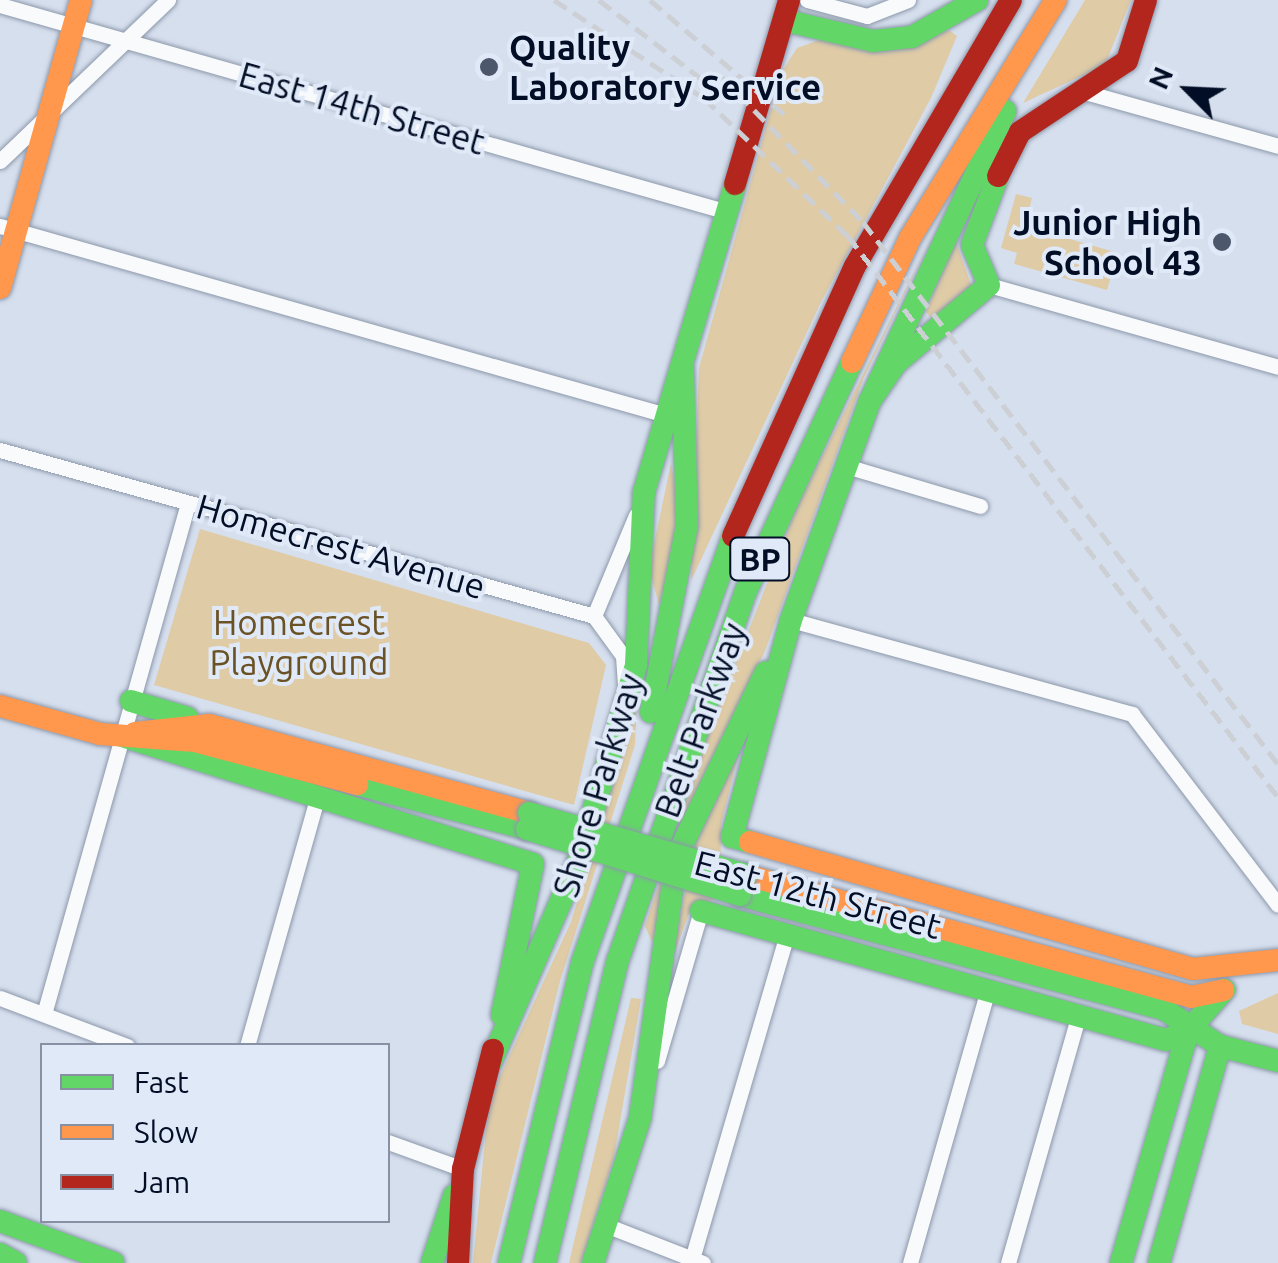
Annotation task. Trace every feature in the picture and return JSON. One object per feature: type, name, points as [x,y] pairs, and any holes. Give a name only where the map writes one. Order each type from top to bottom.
[{"type":"main road","points":[[0,288],[8,228],[50,112],[81,0]]},
{"type":"main road","points":[[786,10],[874,42],[912,37],[977,0]]},
{"type":"main road","name":"Belt Parkway","points":[[509,1263],[582,962],[650,740],[752,484],[855,266],[1011,0]]},
{"type":"main road","points":[[596,1259],[640,1118],[677,856],[791,620],[870,401],[936,274],[964,191],[1057,0]]},
{"type":"main road","name":"Belt Parkway","points":[[545,1263],[572,1140],[664,817],[797,470],[910,238],[1057,0]]},
{"type":"main road","points":[[972,245],[1020,132],[1127,61],[1146,0]]},
{"type":"main road","name":"Shore Parkway","points":[[490,1064],[560,909],[626,698],[639,638],[644,492],[786,10]]},
{"type":"main road","points":[[870,401],[896,363],[989,284],[962,230],[964,191]]},
{"type":"main road","points":[[650,740],[654,670],[687,525],[683,369]]},
{"type":"main road","name":"East 12th Street","points":[[791,620],[732,837],[1193,968],[1278,960]]},
{"type":"main road","points":[[131,702],[210,725]]},
{"type":"main road","name":"East 12th Street","points":[[0,706],[122,736],[317,799],[521,857],[536,875]]},
{"type":"main road","name":"East 12th Street","points":[[122,736],[210,725],[1164,1010],[1188,1031],[1220,1046],[1278,1061]]},
{"type":"main road","name":"East 12th Street","points":[[122,736],[195,741],[528,821]]},
{"type":"main road","name":"Shore Parkway","points":[[432,1263],[463,1169],[536,875]]},
{"type":"main road","name":"East 12th Street","points":[[743,885],[1191,997],[1223,990]]},
{"type":"main road","name":"East 12th Street","points":[[701,911],[1165,1040],[1188,1031]]},
{"type":"main road","points":[[1121,1263],[1188,1031],[1223,990],[1278,960]]},
{"type":"main road","points":[[1159,1263],[1220,1046]]},
{"type":"main road","points":[[561,1263],[572,1140]]},
{"type":"main road","name":"Shore Parkway","points":[[458,1263],[463,1169]]},
{"type":"main road","points":[[0,1222],[114,1263]]},
{"type":"main road","points":[[0,1254],[16,1263]]},
{"type":"street","points":[[0,162],[168,0]]},
{"type":"street","points":[[807,0],[867,16],[908,0]]},
{"type":"street","name":"East 14th Street","points":[[0,4],[724,211]]},
{"type":"street","points":[[1084,92],[1278,146]]},
{"type":"street","points":[[8,228],[668,416]]},
{"type":"street","points":[[989,284],[1278,368]]},
{"type":"street","name":"Homecrest Avenue","points":[[0,450],[594,616]]},
{"type":"street","points":[[846,466],[980,506]]},
{"type":"street","name":"Shore Parkway","points":[[594,616],[610,595],[644,492]]},
{"type":"street","points":[[44,1014],[188,503]]},
{"type":"street","points":[[594,616],[623,656],[626,698]]},
{"type":"street","points":[[791,620],[1132,714],[1278,905]]},
{"type":"street","points":[[248,1043],[317,799]]},
{"type":"street","points":[[640,1118],[701,911]]},
{"type":"street","points":[[608,1226],[698,1261],[787,934]]},
{"type":"street","points":[[910,1263],[988,992]]},
{"type":"street","points":[[0,998],[119,1043]]},
{"type":"street","points":[[1008,1263],[1078,1017]]},
{"type":"street","points":[[390,1143],[463,1169]]},
{"type":"green space","points":[[1085,0],[1131,0],[1105,65],[1023,103]]},
{"type":"green space","points":[[950,31],[957,36],[931,98],[820,304],[691,581],[699,368],[781,73],[797,48],[825,38]]},
{"type":"green space","points":[[1016,194],[1032,198],[1025,226],[1118,253],[1107,290],[1014,264],[1017,253],[1001,248]]},
{"type":"green space","points":[[935,230],[864,377],[765,651],[704,774],[652,942],[645,926],[706,740],[796,509]]},
{"type":"green space","points":[[955,239],[973,290],[931,318],[926,312]]},
{"type":"green space","points":[[671,463],[682,524],[659,605],[649,568]]},
{"type":"green space","name":"Homecrest Playground","points":[[200,529],[589,643],[606,665],[574,805],[154,685]]},
{"type":"green space","points":[[637,703],[635,745],[560,981],[491,1263],[473,1263],[489,1100],[571,922]]},
{"type":"green space","points":[[739,752],[721,825],[720,896],[690,911],[670,965],[697,835]]},
{"type":"green space","points":[[1278,993],[1278,1034],[1242,1024],[1239,1011]]},
{"type":"green space","points":[[631,998],[641,999],[614,1157],[581,1263],[569,1263]]},
{"type":"railway","points":[[554,0],[704,98],[848,236],[1278,797]]},
{"type":"railway","points":[[599,0],[729,100]]},
{"type":"railway","points":[[650,0],[784,114]]},
{"type":"railway","points":[[722,77],[863,222],[1278,764]]},
{"type":"traffic: fast","points":[[783,20],[873,41],[912,37],[977,0]]},
{"type":"traffic: fast","points":[[870,401],[1005,111]]},
{"type":"traffic: fast","points":[[750,842],[732,837],[791,620],[870,401],[896,363],[989,285],[972,245],[998,176]]},
{"type":"traffic: fast","points":[[490,1064],[579,859],[636,665],[644,492],[735,184]]},
{"type":"traffic: fast","points":[[545,1263],[618,960],[746,591],[852,362]]},
{"type":"traffic: fast","points":[[651,712],[687,525],[683,369]]},
{"type":"traffic: fast","points":[[509,1263],[582,963],[733,536]]},
{"type":"traffic: fast","points":[[593,1263],[640,1118],[677,856],[766,672]]},
{"type":"traffic: fast","points":[[131,701],[188,718]]},
{"type":"traffic: fast","points":[[122,736],[533,864],[502,1015]]},
{"type":"traffic: fast","points":[[357,784],[527,829]]},
{"type":"traffic: fast","points":[[529,813],[746,875]]},
{"type":"traffic: fast","points":[[527,829],[740,895]]},
{"type":"traffic: fast","points":[[740,895],[1165,1010],[1220,1046],[1278,1061]]},
{"type":"traffic: fast","points":[[701,911],[1165,1040],[1188,1031]]},
{"type":"traffic: fast","points":[[1121,1263],[1188,1031],[1224,990]]},
{"type":"traffic: fast","points":[[1159,1263],[1220,1046]]},
{"type":"traffic: fast","points":[[432,1263],[454,1196]]},
{"type":"traffic: fast","points":[[0,1221],[114,1263]]},
{"type":"traffic: fast","points":[[0,1254],[16,1263]]},
{"type":"traffic: slow","points":[[0,288],[81,0]]},
{"type":"traffic: slow","points":[[852,362],[910,238],[1056,0]]},
{"type":"traffic: slow","points":[[0,706],[100,734],[195,741],[357,784]]},
{"type":"traffic: slow","points":[[135,733],[210,725],[529,813]]},
{"type":"traffic: slow","points":[[750,842],[1193,969],[1278,960]]},
{"type":"traffic: slow","points":[[746,875],[1191,997],[1223,990]]},
{"type":"traffic: jam","points":[[735,184],[789,0]]},
{"type":"traffic: jam","points":[[733,536],[855,266],[1011,0]]},
{"type":"traffic: jam","points":[[998,176],[1020,132],[1127,61],[1146,0]]},
{"type":"traffic: jam","points":[[458,1263],[463,1169],[493,1050]]},
{"type":"place","name":"Quality Laboratory Service","points":[[489,67]]},
{"type":"place","name":"Junior High School 43","points":[[1222,242]]}]
